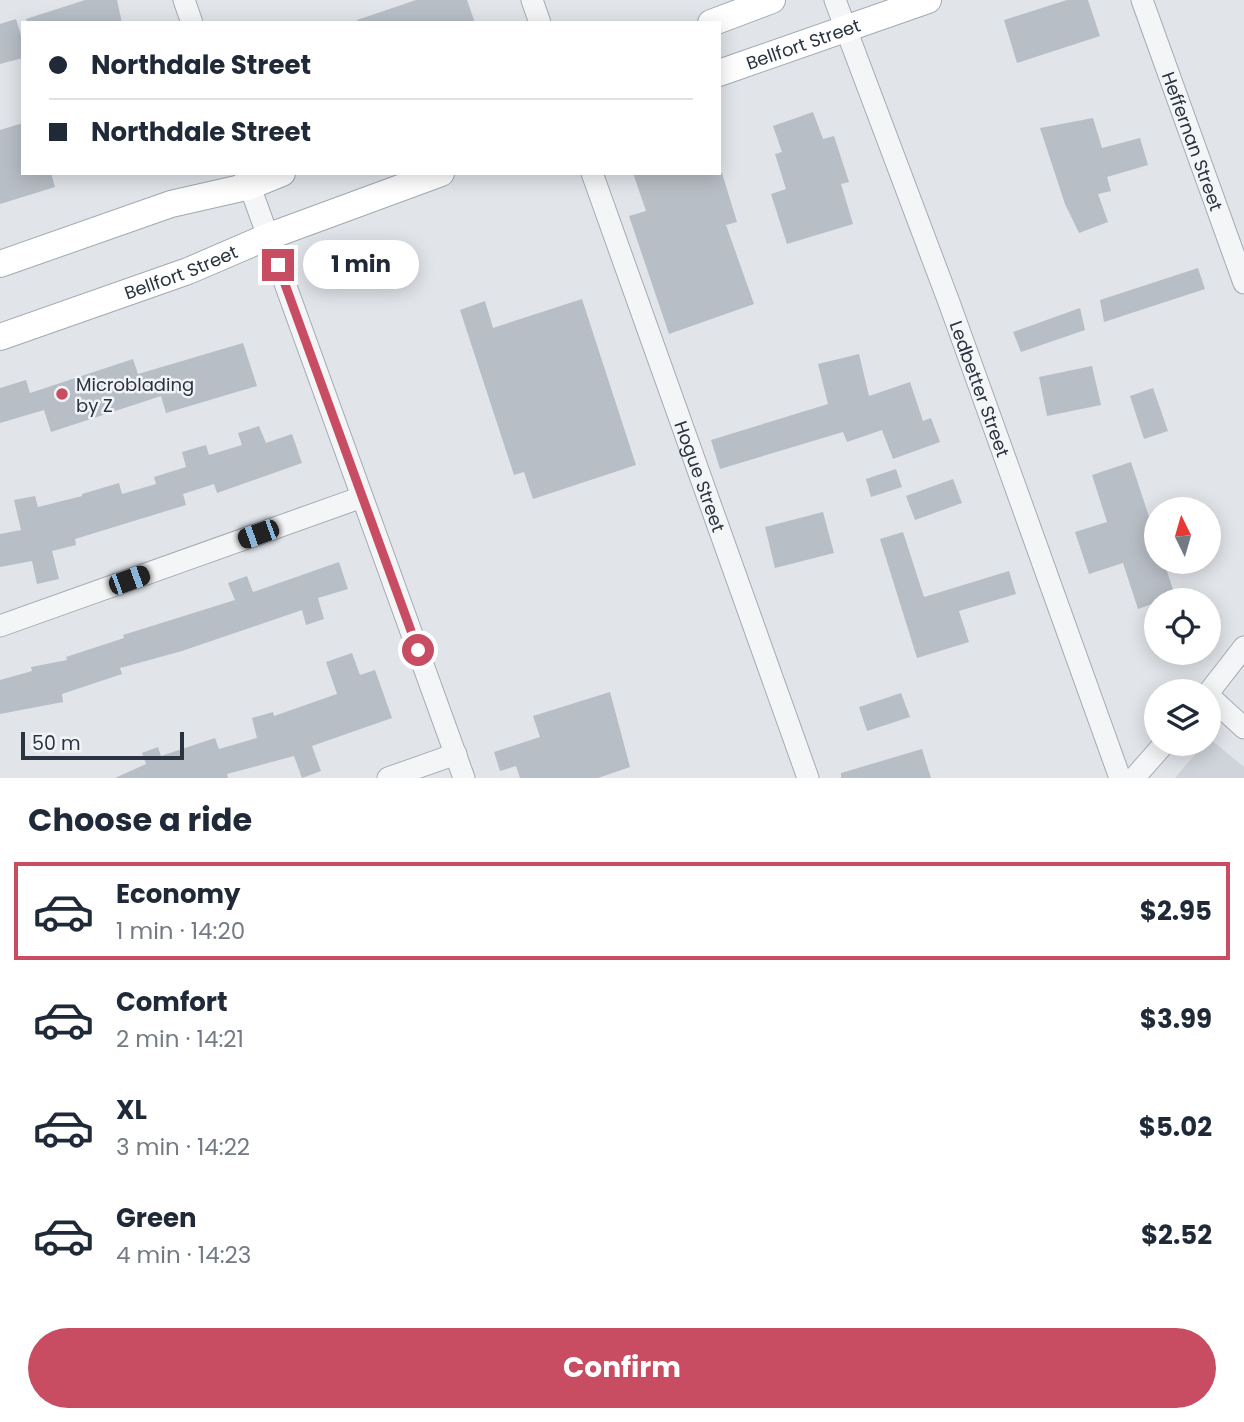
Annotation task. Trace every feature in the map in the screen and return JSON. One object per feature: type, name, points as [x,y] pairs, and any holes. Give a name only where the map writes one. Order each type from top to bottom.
[{"type":"main road","points":[[716,21],[772,0]]},
{"type":"main road","name":"Bellfort Street","points":[[721,72],[928,0]]},
{"type":"main road","points":[[0,264],[172,204],[272,175]]},
{"type":"main road","name":"Bellfort Street","points":[[0,337],[188,271],[267,237],[436,175]]},
{"type":"street","points":[[184,0],[191,21]]},
{"type":"street","points":[[532,0],[539,21]]},
{"type":"street","name":"Ledbetter Street","points":[[835,0],[950,305],[1120,778]]},
{"type":"street","name":"Heffernan Street","points":[[1142,0],[1244,283]]},
{"type":"street","name":"Hogue Street","points":[[593,175],[808,778]]},
{"type":"street","points":[[248,180],[464,778]]},
{"type":"street","points":[[0,626],[362,497]]},
{"type":"street","points":[[1220,679],[1244,647]]},
{"type":"street","points":[[1221,706],[1244,728]]},
{"type":"street","points":[[388,778],[456,754]]},
{"type":"street","points":[[1134,778],[1153,756]]},
{"type":"shaded area","points":[[1221,748],[1244,767],[1244,778],[1175,778],[1194,756],[1221,756]]},
{"type":"building","points":[[85,0],[117,0],[122,21],[26,21]]},
{"type":"building","points":[[416,0],[467,0],[474,21],[357,21]]},
{"type":"building","points":[[1067,0],[1088,0],[1100,36],[1017,63],[1004,20]]},
{"type":"building","points":[[16,19],[21,35],[21,59],[0,64],[0,24]]},
{"type":"building","points":[[813,112],[823,139],[834,136],[849,182],[841,184],[853,224],[787,244],[771,194],[786,189],[775,154],[782,152],[773,126]]},
{"type":"building","points":[[1093,118],[1102,148],[1140,138],[1148,165],[1107,177],[1111,191],[1098,194],[1108,222],[1079,233],[1065,204],[1040,128]]},
{"type":"building","points":[[21,124],[21,175],[52,175],[55,187],[0,204],[0,130]]},
{"type":"building","points":[[722,173],[737,222],[726,225],[754,304],[669,334],[629,216],[646,211],[634,175]]},
{"type":"building","points":[[1198,268],[1205,289],[1104,322],[1100,300]]},
{"type":"building","points":[[582,299],[636,465],[533,499],[524,472],[514,475],[460,310],[485,301],[493,328]]},
{"type":"building","points":[[1080,308],[1085,330],[1021,352],[1013,332]]},
{"type":"building","points":[[243,343],[257,386],[166,413],[161,396],[51,432],[44,410],[0,423],[0,388],[26,380],[30,393],[133,359],[138,374]]},
{"type":"building","points":[[859,354],[869,396],[910,382],[923,421],[931,418],[940,442],[893,459],[882,430],[847,442],[843,432],[720,469],[711,440],[828,404],[818,364]]},
{"type":"building","points":[[1092,366],[1101,405],[1047,416],[1039,377]]},
{"type":"building","points":[[1153,388],[1168,431],[1144,439],[1130,396]]},
{"type":"building","points":[[259,426],[266,443],[292,434],[302,463],[217,493],[214,484],[183,494],[186,505],[75,539],[76,545],[52,551],[59,579],[37,584],[32,561],[0,567],[0,534],[21,530],[14,500],[35,496],[38,507],[119,483],[122,494],[156,484],[154,477],[186,467],[182,452],[206,445],[209,455],[242,445],[238,433]]},
{"type":"building","points":[[1131,462],[1144,502],[1144,574],[1168,574],[1172,588],[1144,588],[1144,607],[1138,609],[1123,563],[1089,574],[1075,532],[1107,522],[1092,475]]},
{"type":"building","points":[[896,469],[902,487],[871,497],[866,479]]},
{"type":"building","points":[[953,479],[962,503],[915,520],[906,496]]},
{"type":"building","points":[[823,512],[834,553],[775,568],[765,527]]},
{"type":"building","points":[[903,532],[924,597],[1009,571],[1016,594],[959,611],[969,642],[917,658],[880,539]]},
{"type":"building","points":[[339,562],[348,589],[318,598],[324,619],[306,625],[302,610],[182,651],[120,668],[122,674],[62,694],[63,702],[0,714],[0,680],[32,671],[31,667],[67,660],[66,657],[124,638],[123,635],[235,600],[228,583],[247,576],[253,592]]},
{"type":"building","points":[[352,653],[360,675],[375,670],[392,718],[312,746],[321,771],[302,778],[294,756],[227,774],[228,778],[115,778],[146,764],[142,753],[158,747],[161,756],[215,738],[219,749],[257,738],[252,718],[273,712],[274,716],[337,694],[326,662]]},
{"type":"building","points":[[610,692],[630,767],[598,778],[520,778],[516,766],[500,771],[494,752],[540,737],[533,716]]},
{"type":"building","points":[[901,693],[910,717],[867,731],[859,707]]},
{"type":"building","points":[[922,749],[931,778],[841,778],[841,773]]},
{"type":"place","name":"Microblading by Z","points":[[62,394]]},
{"type":"route","points":[[278,265],[418,650]]}]
